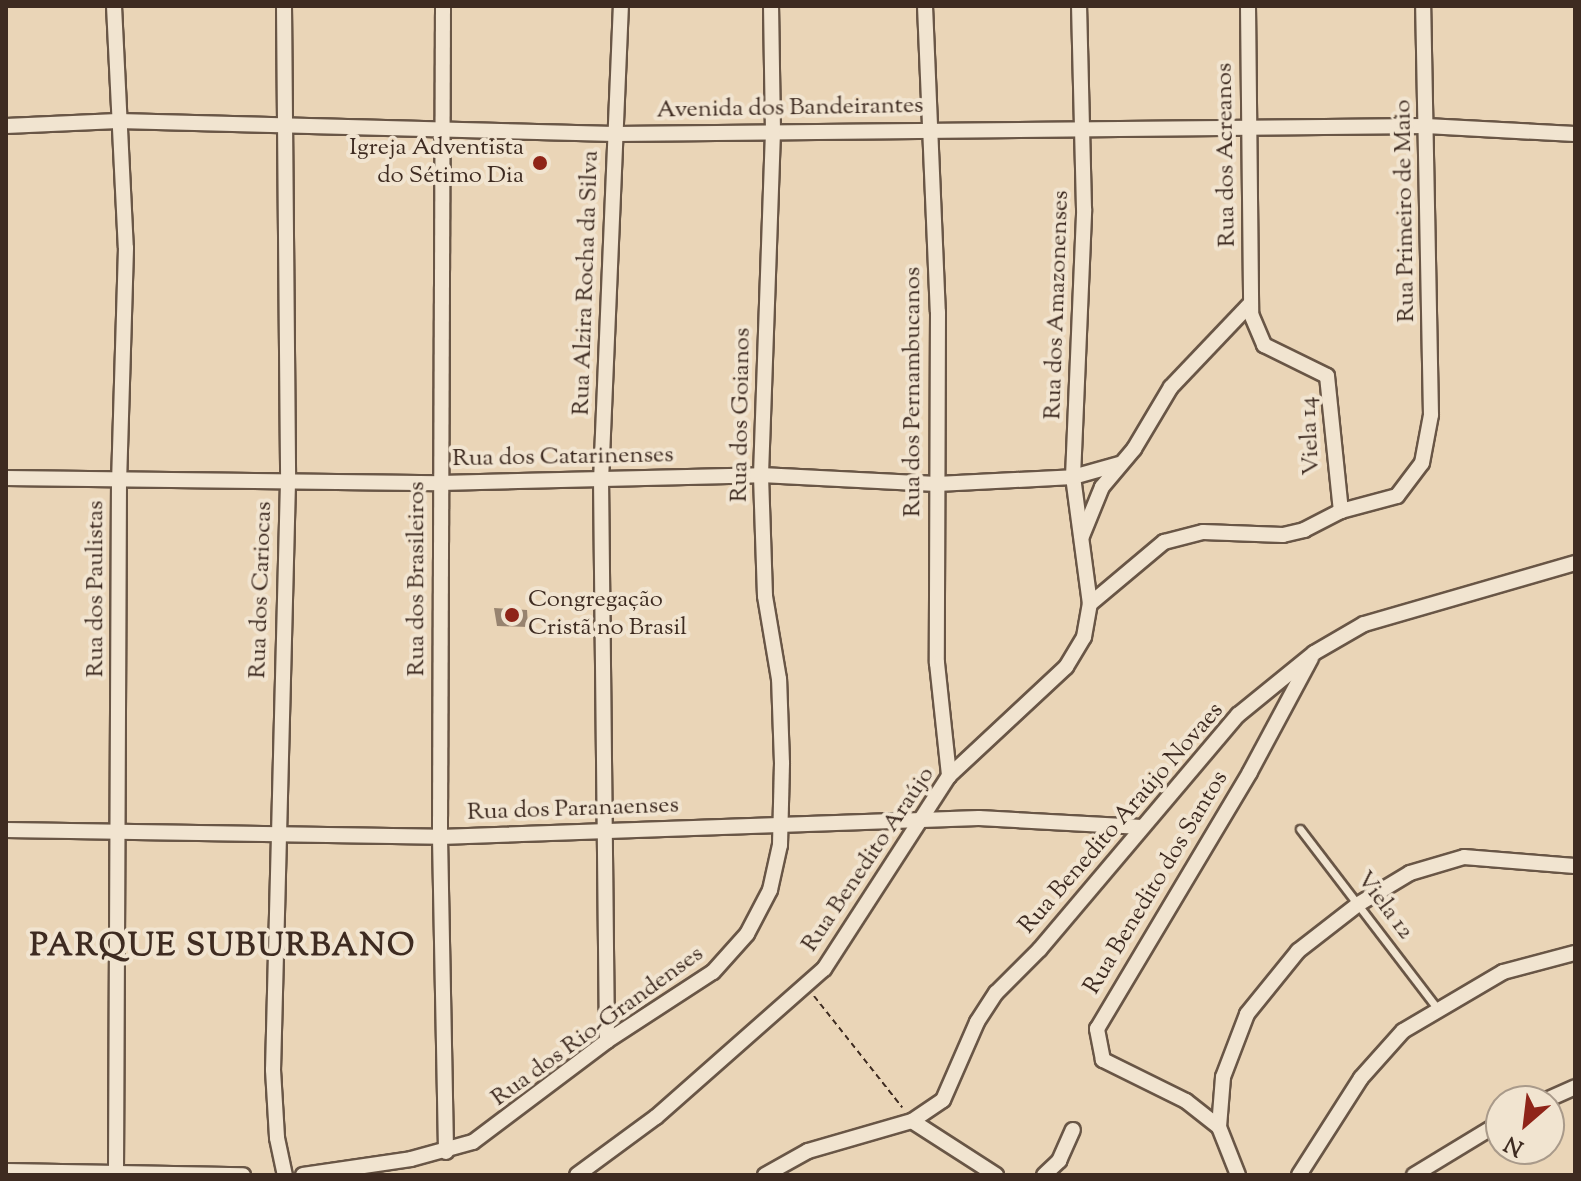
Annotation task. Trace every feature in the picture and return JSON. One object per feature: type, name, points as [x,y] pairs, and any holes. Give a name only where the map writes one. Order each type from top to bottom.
[{"type":"street","name":"Rua dos Paulistas","points":[[114,6],[126,248],[119,482],[120,829],[116,1172]]},
{"type":"street","name":"Rua dos Cariocas","points":[[284,6],[288,482],[277,835],[274,1112],[285,1175]]},
{"type":"street","name":"Rua dos Brasileiros","points":[[443,6],[440,837],[446,1152]]},
{"type":"street","name":"Rua Alzira Rocha da Silva","points":[[607,1041],[601,481],[621,6]]},
{"type":"street","name":"Rua dos Goianos","points":[[771,6],[773,132],[761,475],[765,596],[779,679],[781,824]]},
{"type":"street","name":"Rua dos Pernambucanos","points":[[925,6],[931,128],[937,663],[949,776]]},
{"type":"street","name":"Rua dos Amazonenses","points":[[1079,6],[1083,133],[1080,391],[1073,477],[1090,604]]},
{"type":"street","name":"Rua dos Acreanos","points":[[1248,6],[1251,304]]},
{"type":"street","name":"Rua Primeiro de Maio","points":[[1341,511],[1383,502],[1408,487],[1425,453],[1431,415],[1423,6]]},
{"type":"street","name":"Avenida dos Bandeirantes","points":[[6,126],[118,121],[287,128],[615,134],[931,128],[1083,133],[1426,126],[1575,134]]},
{"type":"street","points":[[1081,539],[1095,500],[1185,368],[1241,319],[1251,304]]},
{"type":"street","name":"Viela 14","points":[[1251,304],[1264,345],[1327,376],[1341,511]]},
{"type":"street","name":"Rua dos Catarinenses","points":[[6,478],[119,482],[440,483],[761,475],[937,484],[1073,477],[1119,464]]},
{"type":"street","points":[[1090,604],[1144,555],[1181,535],[1283,535],[1341,511]]},
{"type":"street","name":"Rua Benedito Araújo Novaes","points":[[765,1175],[808,1151],[912,1121],[943,1100],[977,1022],[996,993],[1040,949],[1238,715],[1314,653],[1364,624],[1575,563]]},
{"type":"street","name":"Rua Benedito Araújo","points":[[577,1175],[645,1127],[807,987],[835,953],[949,776],[1066,667],[1084,637],[1090,604]]},
{"type":"street","name":"Rua Benedito dos Santos","points":[[1219,1127],[1186,1101],[1103,1060],[1097,1029],[1250,772],[1314,653]]},
{"type":"street","name":"Rua dos Paranaenses","points":[[6,830],[120,829],[440,837],[919,820],[1142,827]]},
{"type":"street","name":"Rua dos Rio-Grandenses","points":[[303,1175],[446,1152],[509,1119],[607,1041],[728,959],[770,890],[781,824]]},
{"type":"street","points":[[1238,1175],[1219,1127],[1223,1077],[1247,1014],[1288,961],[1357,905],[1410,873],[1464,857],[1575,866]]},
{"type":"street","points":[[1299,1175],[1380,1055],[1436,1007],[1531,961],[1575,953]]},
{"type":"street","points":[[912,1121],[996,1175]]},
{"type":"street","points":[[1044,1175],[1059,1161],[1073,1130]]},
{"type":"street","points":[[1414,1175],[1485,1132]]},
{"type":"street","points":[[6,1171],[243,1175]]},
{"type":"lane","name":"Viela 12","points":[[1300,829],[1436,1007]]},
{"type":"path","points":[[807,987],[912,1121]]},
{"type":"building","name":"Congregação Cristã no Brasil","points":[[494,608],[527,610],[528,627],[497,626]]},
{"type":"place","name":"Igreja Adventista do Sétimo Dia","points":[[540,163]]},
{"type":"place","name":"Congregação Cristã no Brasil","points":[[512,615]]},
{"type":"district","name":"PARQUE SUBURBANO","points":[[223,947]]}]
